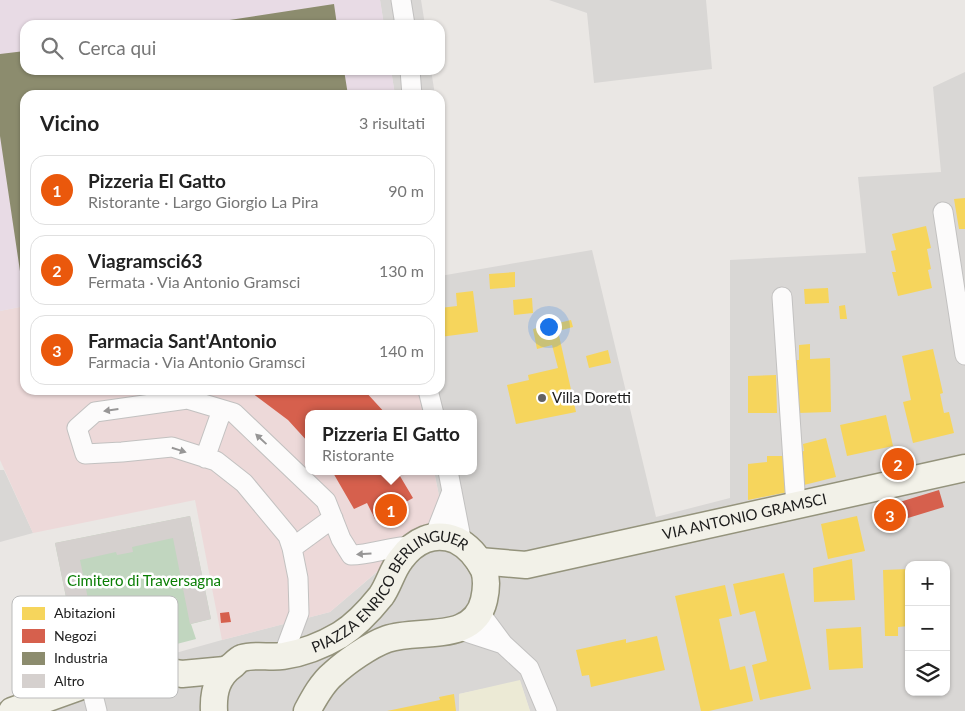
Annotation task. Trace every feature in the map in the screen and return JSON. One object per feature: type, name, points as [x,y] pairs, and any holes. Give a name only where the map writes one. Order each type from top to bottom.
[{"type":"street","points":[[401,0],[404,20]]},
{"type":"street","points":[[410,75],[412,90]]},
{"type":"street","points":[[943,212],[965,355]]},
{"type":"street","points":[[782,297],[796,506]]},
{"type":"street","points":[[429,395],[433,410]]},
{"type":"street","points":[[283,656],[299,613],[298,578],[292,548],[288,536],[244,483],[216,462],[172,447],[85,454],[77,428],[95,412],[187,399],[234,413],[326,501],[341,539],[351,554],[366,555],[423,542],[452,491]]},
{"type":"street","points":[[205,458],[222,410]]},
{"type":"street","name":"VIA ANTONIO GRAMSCI","points":[[471,552],[526,565],[965,468]]},
{"type":"street","points":[[449,475],[471,552]]},
{"type":"street","points":[[292,548],[333,518]]},
{"type":"street","name":"PIAZZA ENRICO BERLINGUER","points":[[225,670],[241,658],[283,656],[324,644],[353,627],[381,596],[400,560],[423,542],[447,537],[471,552],[485,572],[483,602],[471,623],[457,629],[386,639],[368,648],[332,674],[315,696],[307,711]]},
{"type":"street","name":"VIA ANTONIO GRAMSCI","points":[[483,602],[526,565]]},
{"type":"street","points":[[483,602],[502,644]]},
{"type":"street","points":[[457,629],[502,644],[529,668],[547,711]]},
{"type":"street","points":[[178,673],[225,670]]},
{"type":"street","points":[[214,706],[216,684],[225,670]]},
{"type":"street","points":[[182,674],[214,706]]},
{"type":"street","points":[[12,711],[48,698]]},
{"type":"street","points":[[94,698],[97,711]]},
{"type":"shaded area","points":[[0,0],[380,0],[383,20],[20,20],[20,75],[392,75],[394,90],[20,90],[20,307],[0,311]]},
{"type":"shaded area","points":[[380,0],[421,0],[424,20],[383,20]]},
{"type":"shaded area","points":[[549,0],[706,0],[712,69],[594,83],[587,13]]},
{"type":"shaded area","points":[[965,72],[965,711],[530,711],[520,681],[459,694],[459,711],[0,711],[0,702],[14,698],[178,698],[178,652],[330,612],[443,516],[435,475],[477,475],[477,410],[422,410],[419,395],[445,395],[445,275],[592,250],[656,517],[730,498],[730,260],[866,253],[858,177],[941,172],[933,87]]},
{"type":"shaded area","points":[[392,75],[432,75],[434,90],[394,90]]},
{"type":"shaded area","points":[[20,307],[20,395],[419,395],[422,410],[305,410],[305,475],[435,475],[443,515],[330,612],[222,640],[195,500],[33,533],[0,460],[0,311]]},
{"type":"shaded area","points":[[0,470],[4,470],[33,533],[0,542]]},
{"type":"shaded area","points":[[520,680],[530,711],[459,711],[459,694]]},
{"type":"green space","name":"Cimitero di Traversagna","points":[[190,516],[211,619],[191,624],[196,639],[178,644],[178,596],[66,596],[55,543]]},
{"type":"building: Abitazioni","points":[[965,198],[965,229],[959,229],[954,199]]},
{"type":"building: Abitazioni","points":[[926,226],[931,248],[927,249],[931,269],[928,270],[932,288],[898,296],[892,272],[896,272],[891,251],[896,250],[892,234]]},
{"type":"building: Abitazioni","points":[[515,272],[515,287],[490,289],[489,274]]},
{"type":"building: Abitazioni","points":[[828,288],[829,303],[805,304],[804,289]]},
{"type":"building: Abitazioni","points":[[473,291],[478,332],[445,336],[445,307],[457,306],[456,293]]},
{"type":"building: Abitazioni","points":[[532,298],[533,313],[514,315],[513,300]]},
{"type":"building: Abitazioni","points":[[845,305],[847,319],[840,319],[839,306]]},
{"type":"building: Abitazioni","name":"Villa Doretti","points":[[571,320],[573,327],[558,331],[576,412],[516,424],[507,385],[529,380],[528,375],[558,368],[552,345],[537,349],[533,329]]},
{"type":"building: Abitazioni","points":[[810,344],[810,359],[830,358],[831,412],[797,413],[795,360],[799,360],[799,345]]},
{"type":"building: Abitazioni","points":[[933,349],[943,393],[940,394],[944,413],[949,412],[954,433],[913,443],[903,402],[911,400],[902,356]]},
{"type":"building: Abitazioni","points":[[608,350],[611,363],[589,368],[586,356]]},
{"type":"building: Abitazioni","points":[[776,375],[777,413],[748,413],[748,376]]},
{"type":"building: Abitazioni","points":[[886,415],[893,446],[847,456],[840,425]]},
{"type":"building: Abitazioni","points":[[826,438],[836,477],[804,485],[796,453],[804,451],[803,444]]},
{"type":"building: Abitazioni","points":[[767,456],[787,456],[788,492],[748,500],[748,464],[767,462]]},
{"type":"building: Abitazioni","points":[[857,516],[865,551],[828,559],[821,524]]},
{"type":"building: Abitazioni","points":[[852,559],[855,600],[814,602],[813,568]]},
{"type":"building: Abitazioni","points":[[905,569],[905,626],[898,627],[898,636],[885,636],[883,570]]},
{"type":"building: Abitazioni","points":[[784,573],[811,689],[760,700],[752,665],[767,661],[755,611],[740,615],[733,584]]},
{"type":"building: Abitazioni","points":[[725,585],[732,616],[719,619],[730,670],[745,666],[753,701],[709,711],[701,711],[675,596]]},
{"type":"building: Abitazioni","points":[[861,627],[863,668],[829,670],[826,629]]},
{"type":"building: Abitazioni","points":[[657,636],[665,670],[591,687],[589,675],[582,676],[576,650],[626,639],[626,643]]},
{"type":"building: Abitazioni","points":[[454,694],[456,711],[387,711],[440,700],[439,697]]},
{"type":"building: Negozi","points":[[255,395],[369,395],[382,410],[305,410],[305,439],[288,420]]},
{"type":"building: Negozi","points":[[334,475],[399,475],[413,498],[375,519],[367,503],[354,509]]},
{"type":"building: Negozi","points":[[939,490],[944,507],[885,525],[880,508]]},
{"type":"building: Negozi","points":[[229,612],[231,622],[221,623],[220,613]]},
{"type":"building: Industria","points":[[334,4],[336,20],[229,20]]},
{"type":"building: Industria","points":[[20,52],[20,75],[345,75],[347,90],[20,90],[20,271],[0,136],[0,54]]},
{"type":"building: Altro","points":[[190,516],[211,619],[190,624],[173,538],[132,547],[133,552],[117,555],[116,552],[80,560],[87,596],[66,596],[55,543]]},
{"type":"place","name":"Villa Doretti","points":[[542,398]]},
{"type":"place","name":"Viagramsci63","points":[[898,464]]},
{"type":"place","name":"Pizzeria El Gatto","points":[[391,510]]},
{"type":"place","name":"Farmacia Sant'Antonio","points":[[890,515]]}]
